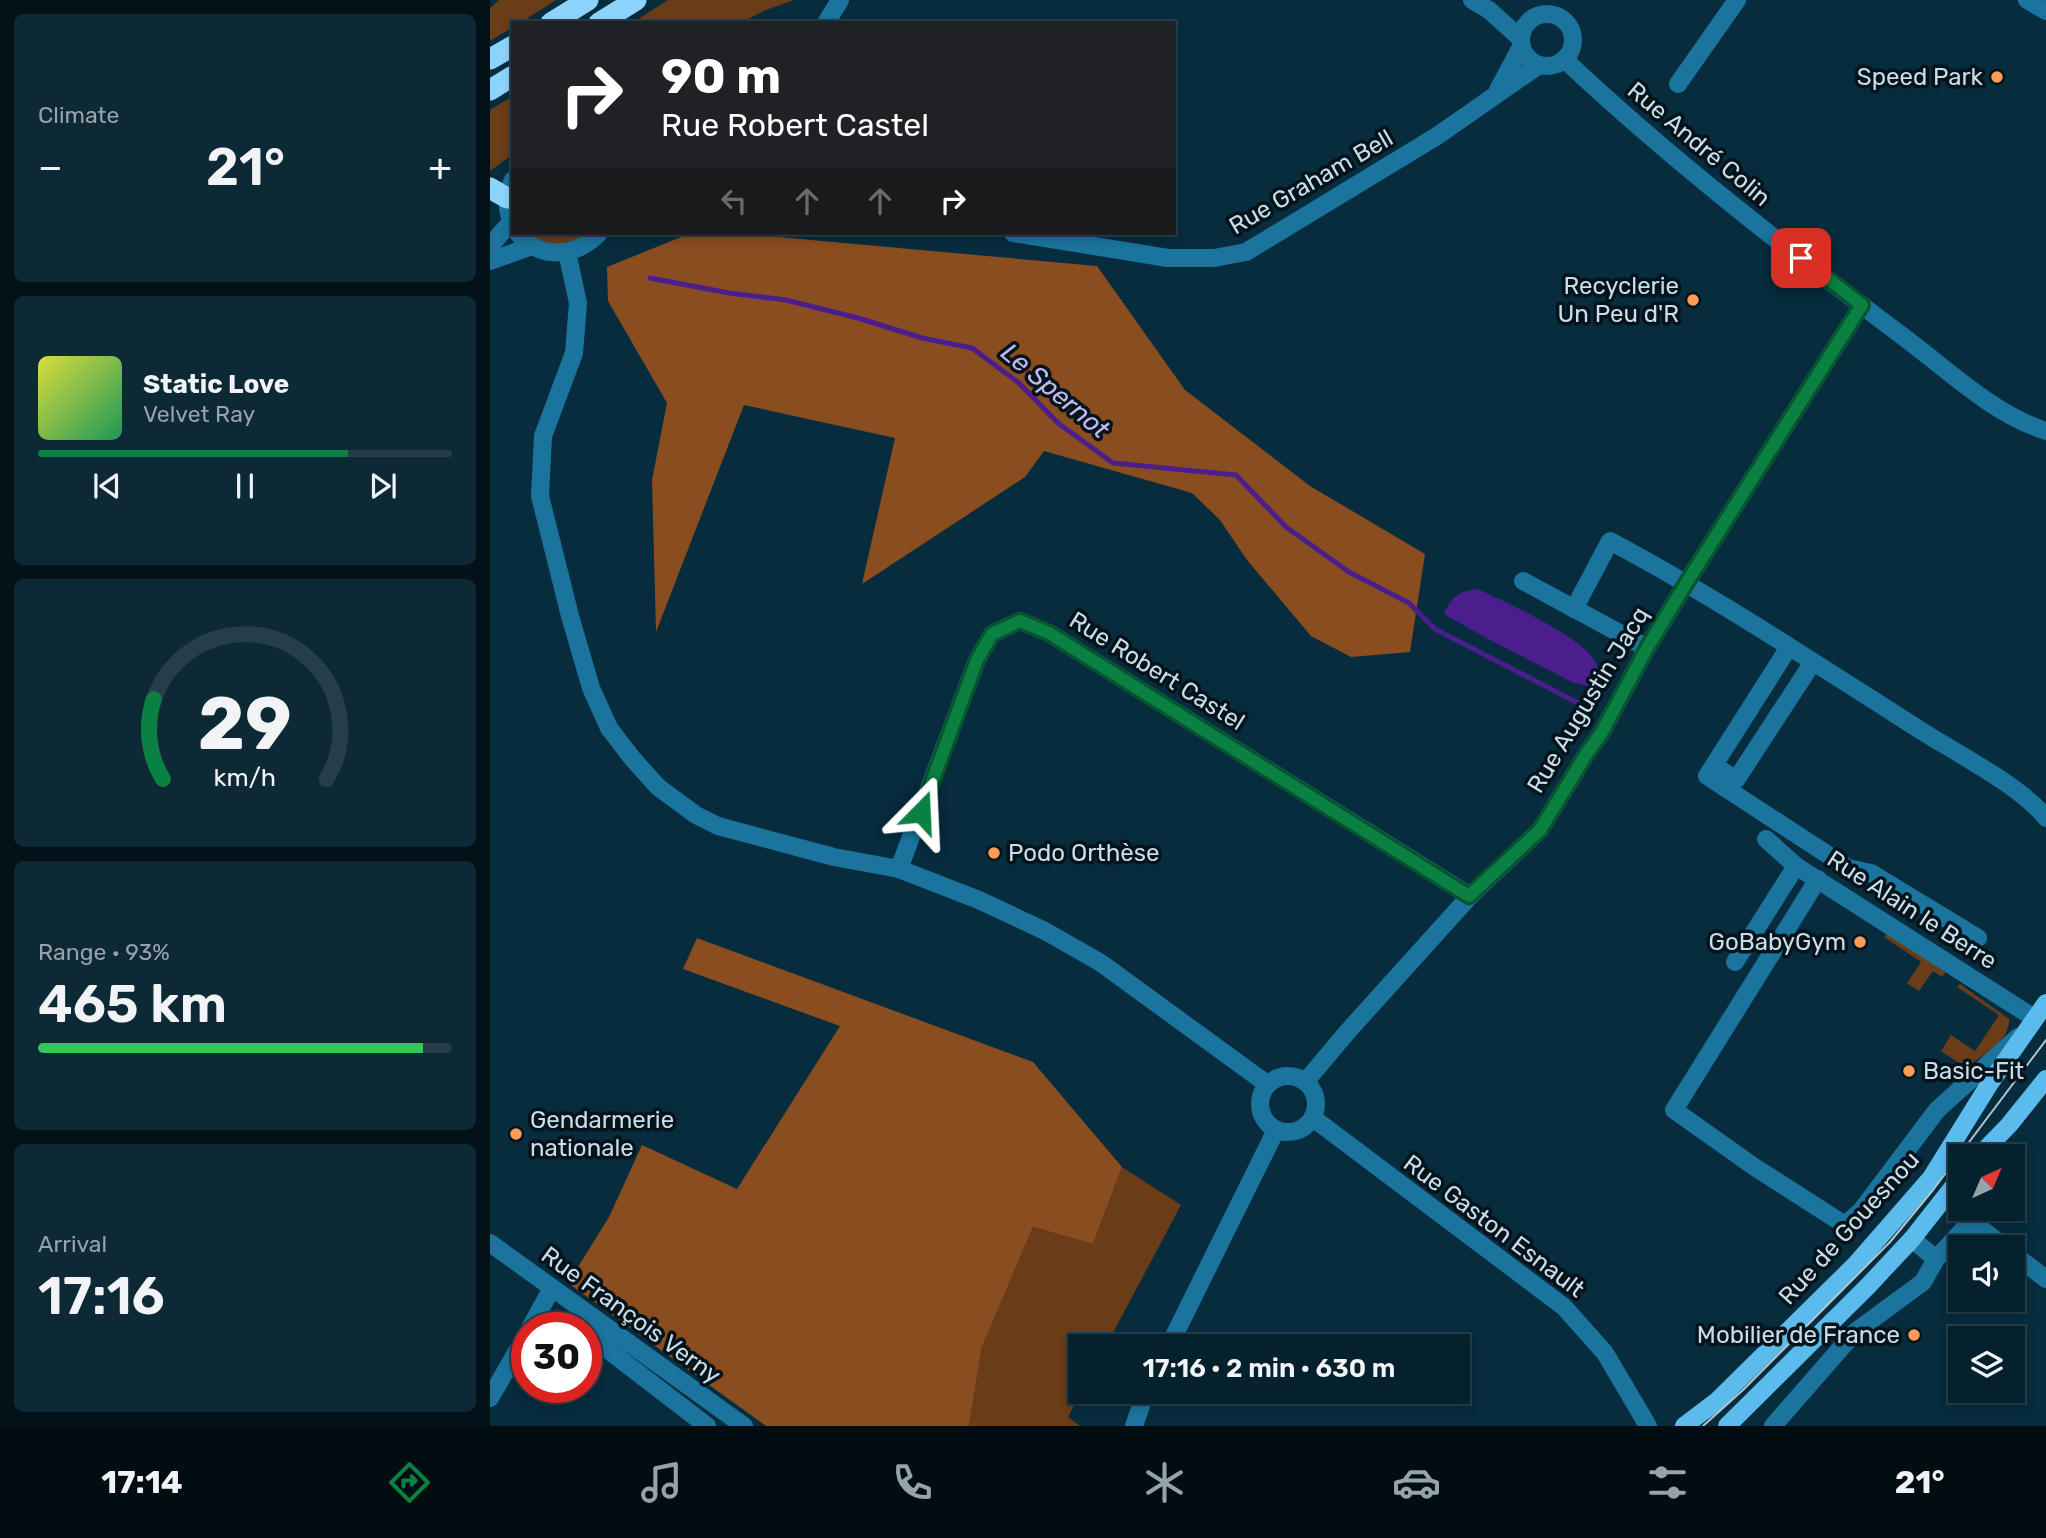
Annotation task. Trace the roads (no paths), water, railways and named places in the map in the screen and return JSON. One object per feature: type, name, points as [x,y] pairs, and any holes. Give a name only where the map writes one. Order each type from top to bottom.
[{"type":"highway","points":[[554,21],[588,0]]},
{"type":"highway","points":[[602,21],[636,0]]},
{"type":"highway","points":[[490,59],[511,47]]},
{"type":"highway","points":[[490,90],[511,77]]},
{"type":"main road","name":"Rue de Gouesnou","points":[[1684,1426],[1717,1402],[1856,1265],[1931,1178],[1990,1083],[2046,1003]]},
{"type":"main road","points":[[1991,1144],[2046,1079]]},
{"type":"main road","name":"Rue de Gouesnou","points":[[1727,1426],[1912,1239],[1948,1193]]},
{"type":"street","points":[[577,0],[579,21]]},
{"type":"street","points":[[827,21],[840,0]]},
{"type":"street","points":[[1472,0],[1489,10],[1521,43],[1525,55],[1539,65],[1557,64],[1564,60],[1573,46],[1573,37],[1567,22],[1555,7],[1536,15],[1524,25],[1521,43]]},
{"type":"street","points":[[1678,84],[1737,0]]},
{"type":"street","points":[[2027,0],[2046,11]]},
{"type":"street","points":[[1489,10],[1529,20]]},
{"type":"street","name":"Rue Graham Bell","points":[[1494,96],[1521,43]]},
{"type":"street","name":"Rue André Colin","points":[[1564,60],[1645,134],[1862,305],[2001,410],[2046,431]]},
{"type":"street","name":"Rue Graham Bell","points":[[1025,235],[1168,258],[1232,256],[1246,252],[1437,136],[1539,65]]},
{"type":"street","points":[[503,189],[511,216]]},
{"type":"street","points":[[490,246],[511,228]]},
{"type":"street","points":[[522,235],[532,247],[546,252],[577,250],[597,235]]},
{"type":"street","points":[[490,261],[532,247]]},
{"type":"street","points":[[567,252],[578,303],[574,353],[543,436],[540,496],[591,688],[609,727],[632,758],[658,787],[696,815],[718,826],[834,858],[899,869],[979,900],[1045,930],[1101,963],[1267,1084]]},
{"type":"street","name":"Rue Augustin Jacq","points":[[1306,1081],[1469,896],[1540,830],[1602,732],[1647,648],[1687,582],[1862,305]]},
{"type":"street","points":[[1574,609],[1610,541],[1687,582],[1813,662],[2034,803],[2046,818]]},
{"type":"street","points":[[1523,581],[1647,648]]},
{"type":"street","name":"Rue Robert Castel","points":[[899,869],[977,660],[992,634],[1020,621],[1049,633],[1469,896]]},
{"type":"street","points":[[1789,647],[1707,776],[1848,868],[1871,873],[1978,939]]},
{"type":"street","points":[[1714,765],[1736,780],[1813,662]]},
{"type":"street","name":"Rue Alain le Berre","points":[[1766,839],[1796,866],[2030,1024]]},
{"type":"street","points":[[1735,962],[1796,866]]},
{"type":"street","points":[[1818,879],[1674,1110],[1753,1166],[1845,1225],[1861,1211],[1937,1110],[2030,1024]]},
{"type":"street","points":[[1286,1075],[1306,1081],[1316,1098],[1313,1118],[1297,1131],[1276,1130],[1265,1121],[1260,1109],[1260,1096],[1267,1084],[1286,1075]]},
{"type":"street","name":"Rue Gaston Esnault","points":[[1313,1118],[1564,1307],[1605,1353],[1648,1426]]},
{"type":"street","points":[[1175,1334],[1276,1130]]},
{"type":"street","points":[[1958,1235],[1971,1221],[1989,1235]]},
{"type":"street","points":[[1912,1239],[1936,1259]]},
{"type":"street","name":"Rue François Verny","points":[[490,1243],[744,1426]]},
{"type":"street","points":[[1773,1426],[1855,1332],[1923,1282],[1936,1259],[1948,1246]]},
{"type":"street","points":[[2025,1263],[2046,1279]]},
{"type":"street","points":[[539,1312],[552,1288]]},
{"type":"street","points":[[602,1345],[707,1426]]},
{"type":"street","points":[[490,1398],[511,1362]]},
{"type":"street","points":[[1134,1426],[1142,1404]]},
{"type":"waterway","name":"Le Spernot","points":[[650,278],[729,293],[786,300],[922,338],[972,348],[1019,383],[1058,423],[1113,463],[1236,475],[1286,527],[1349,572],[1409,603],[1435,629],[1580,704]]},
{"type":"tram line","points":[[1703,1426],[1743,1390],[1890,1242],[1933,1190],[2046,1040]]},
{"type":"place","name":"Speed Park","points":[[1997,77]]},
{"type":"place","name":"Recyclerie Un Peu d'R","points":[[1693,300]]},
{"type":"place","name":"Podo Orthèse","points":[[994,853]]},
{"type":"place","name":"GoBabyGym","points":[[1860,942]]},
{"type":"place","name":"Basic-Fit","points":[[1909,1071]]},
{"type":"place","name":"Gendarmerie nationale","points":[[516,1134]]},
{"type":"place","name":"Mobilier de France","points":[[1914,1335]]}]
